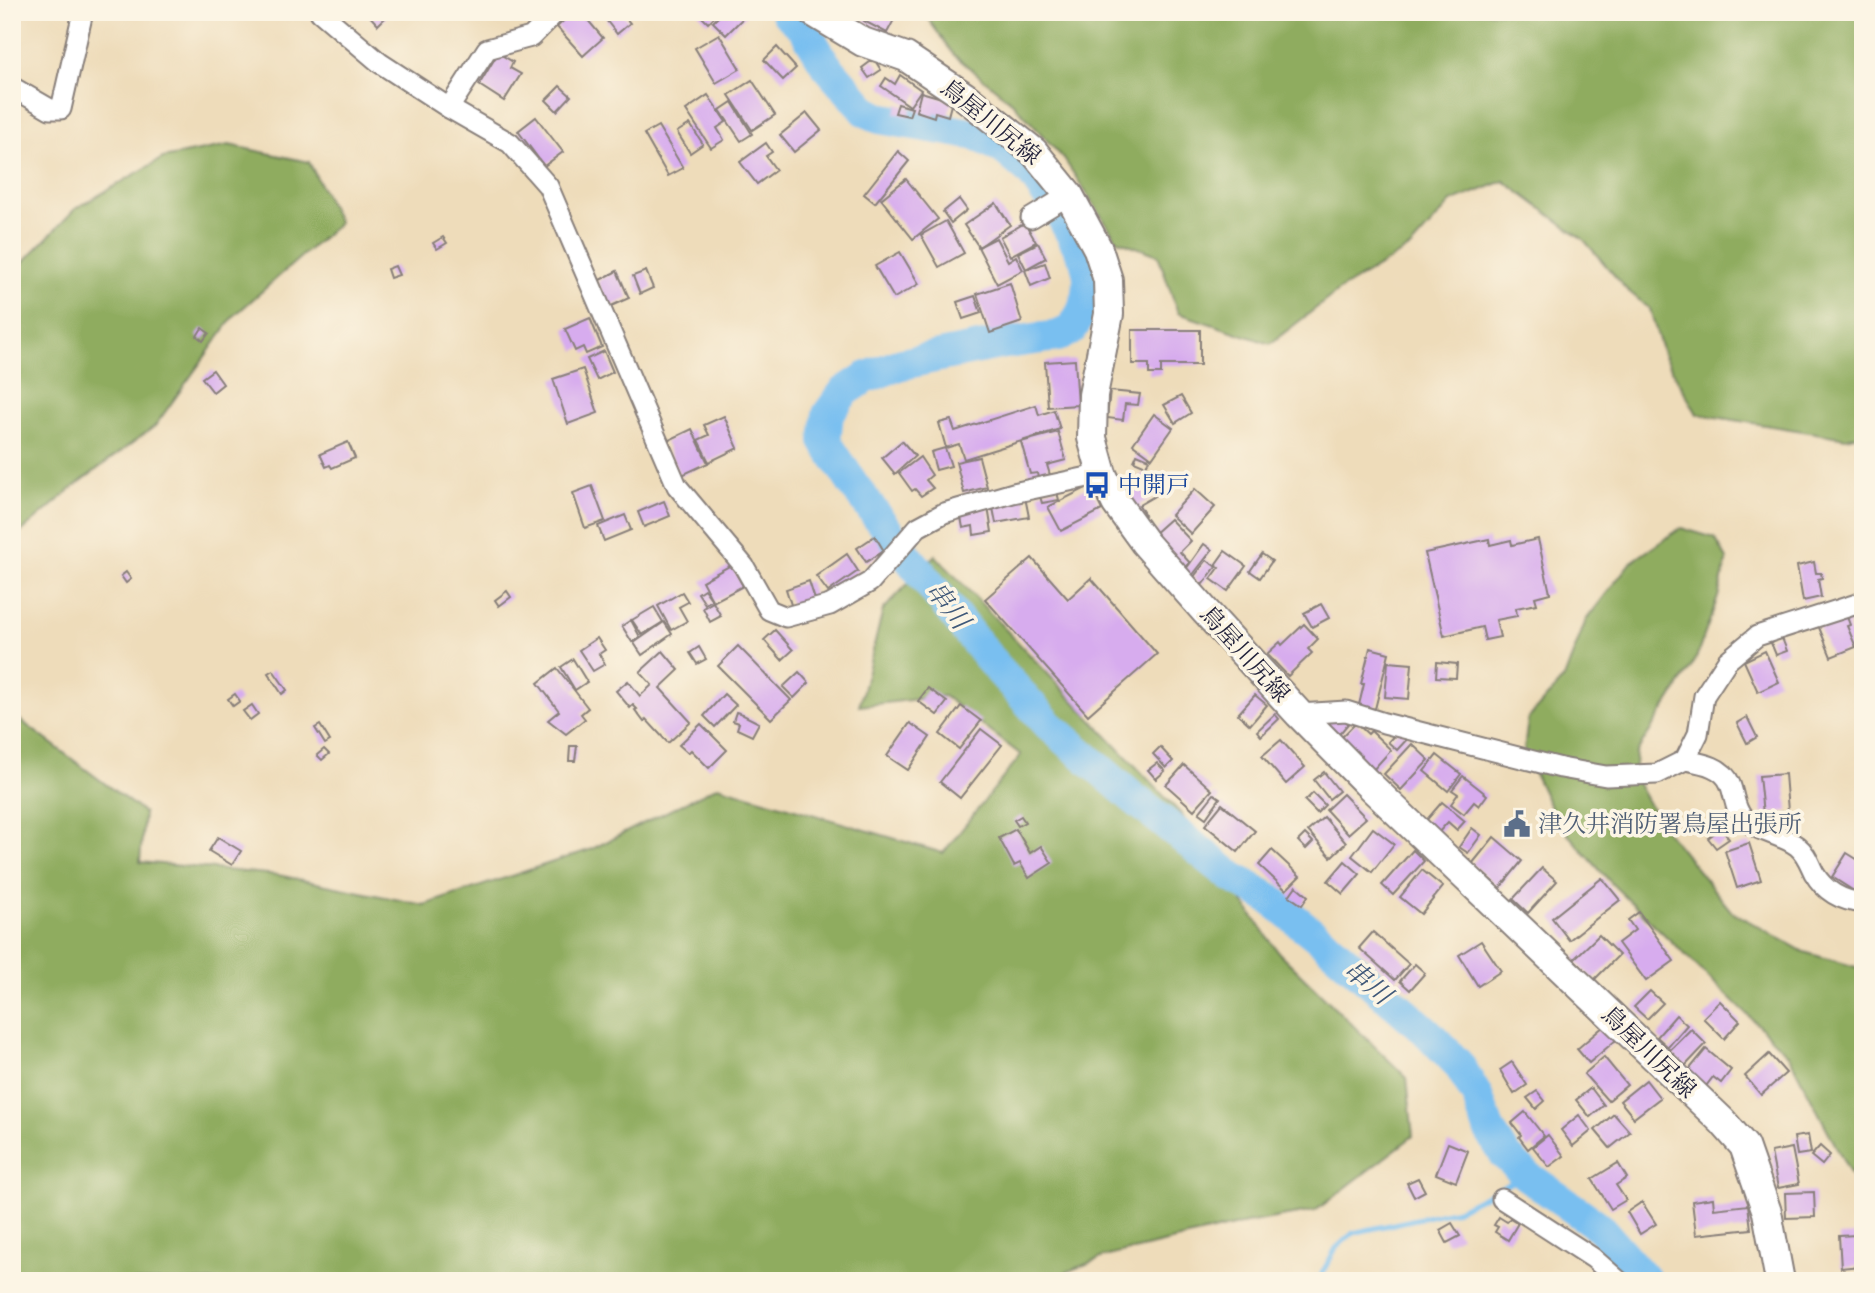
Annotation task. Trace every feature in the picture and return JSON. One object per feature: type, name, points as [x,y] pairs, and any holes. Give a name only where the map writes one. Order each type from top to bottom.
[{"type":"main road","name":"鳥屋川尻線","points":[[813,12],[863,42],[906,57],[964,96],[1034,152],[1098,249],[1108,280],[1109,314],[1093,395],[1092,438],[1102,474],[1116,503],[1145,543],[1299,714],[1366,782],[1713,1112],[1744,1146],[1767,1212],[1780,1281]]},
{"type":"street","points":[[12,87],[50,109],[61,109],[83,12]]},
{"type":"street","points":[[320,12],[380,63],[449,108],[510,143],[548,186],[677,486],[744,566],[769,610],[786,617],[830,605],[870,582],[918,527],[944,513],[1013,493],[1102,474]]},
{"type":"street","points":[[449,108],[487,49],[531,37],[556,12]]},
{"type":"street","points":[[1031,218],[1064,198]]},
{"type":"street","points":[[1299,714],[1346,711],[1561,768],[1606,776],[1657,774],[1685,760],[1698,734],[1704,696],[1727,661],[1757,636],[1863,602]]},
{"type":"street","points":[[1685,760],[1719,770],[1730,782],[1734,804],[1742,817],[1755,827],[1795,845],[1805,855],[1826,890],[1840,898],[1863,903]]},
{"type":"street","points":[[1502,1199],[1593,1258],[1619,1281]]},
{"type":"green space","points":[[923,12],[1863,12],[1863,434],[1846,438],[1697,414],[1663,354],[1650,309],[1626,289],[1584,240],[1504,181],[1451,202],[1411,247],[1338,291],[1270,344],[1178,313],[1158,255],[1117,240],[1064,159],[1014,104],[954,55]]},
{"type":"green space","points":[[229,145],[309,162],[339,223],[234,316],[155,426],[76,485],[14,538],[12,543],[12,274],[75,209],[163,158]]},
{"type":"green space","points":[[1681,528],[1715,538],[1727,559],[1718,597],[1695,661],[1636,753],[1634,777],[1659,822],[1731,911],[1804,952],[1863,969],[1863,1198],[1788,1054],[1613,885],[1557,822],[1524,751],[1528,719],[1564,678],[1586,620],[1630,563]]},
{"type":"green space","points":[[935,555],[1180,813],[1279,953],[1407,1078],[1413,1136],[1315,1211],[1246,1223],[1104,1257],[1044,1281],[12,1281],[12,714],[144,813],[140,862],[278,875],[424,905],[592,849],[718,786],[943,853],[1021,755],[944,696],[859,706],[883,610]]},
{"type":"building","points":[[366,12],[391,12],[378,25]]},
{"type":"building","points":[[573,12],[581,12],[603,38],[583,56],[557,27]]},
{"type":"building","points":[[616,12],[621,12],[630,23],[617,34],[606,20]]},
{"type":"building","points":[[700,12],[719,12],[708,23]]},
{"type":"building","points":[[723,12],[744,12],[746,15],[726,35],[713,22]]},
{"type":"building","points":[[869,12],[889,12],[896,16],[887,33],[864,21]]},
{"type":"building","points":[[719,34],[740,69],[716,83],[695,48]]},
{"type":"building","points":[[777,47],[796,68],[783,80],[764,60]]},
{"type":"building","points":[[498,53],[513,62],[510,68],[521,74],[504,101],[479,85]]},
{"type":"building","points":[[874,59],[881,70],[869,78],[862,68]]},
{"type":"building","points":[[900,75],[921,90],[910,106],[881,86],[886,78],[895,84]]},
{"type":"building","points":[[752,80],[775,115],[752,130],[729,95]]},
{"type":"building","points":[[560,86],[571,96],[557,111],[546,100]]},
{"type":"building","points":[[921,92],[952,101],[948,116],[935,112],[934,117],[916,111]]},
{"type":"building","points":[[708,95],[726,122],[717,128],[724,140],[711,148],[686,110]]},
{"type":"building","points":[[732,102],[752,134],[741,141],[720,110]]},
{"type":"building","points":[[898,104],[912,108],[909,116],[895,113]]},
{"type":"building","points":[[807,113],[821,130],[794,152],[780,135]]},
{"type":"building","points":[[536,117],[563,152],[544,166],[518,131]]},
{"type":"building","points":[[690,124],[703,144],[690,153],[677,132]]},
{"type":"building","points":[[658,126],[683,168],[668,176],[644,134]]},
{"type":"building","points":[[766,143],[772,152],[766,156],[776,170],[757,184],[740,162]]},
{"type":"building","points":[[898,151],[909,161],[875,203],[864,194]]},
{"type":"building","points":[[906,179],[938,219],[913,239],[881,199]]},
{"type":"building","points":[[959,199],[967,210],[951,223],[943,212]]},
{"type":"building","points":[[996,203],[1010,225],[979,247],[964,225]]},
{"type":"building","points":[[946,221],[964,253],[939,267],[921,235]]},
{"type":"building","points":[[1025,223],[1036,242],[1010,256],[1000,237]]},
{"type":"building","points":[[443,237],[447,243],[437,249],[433,243]]},
{"type":"building","points":[[996,238],[1008,261],[1016,256],[1023,270],[997,284],[978,247]]},
{"type":"building","points":[[1038,243],[1046,258],[1026,269],[1018,253]]},
{"type":"building","points":[[900,252],[919,284],[894,298],[875,266]]},
{"type":"building","points":[[1045,263],[1050,278],[1031,286],[1025,270]]},
{"type":"building","points":[[395,266],[399,275],[390,278],[387,269]]},
{"type":"building","points":[[617,271],[629,298],[609,307],[598,281]]},
{"type":"building","points":[[646,271],[653,288],[640,294],[633,276]]},
{"type":"building","points":[[1010,283],[1022,322],[990,333],[977,294]]},
{"type":"building","points":[[975,296],[981,313],[963,319],[957,302]]},
{"type":"building","points":[[590,318],[602,347],[586,354],[583,347],[575,351],[565,329]]},
{"type":"building","points":[[202,328],[209,333],[203,341],[197,336]]},
{"type":"building","points":[[1132,330],[1200,330],[1200,365],[1161,365],[1161,374],[1149,374],[1149,364],[1132,364]]},
{"type":"building","points":[[604,351],[613,372],[597,380],[587,359]]},
{"type":"building","points":[[1075,360],[1078,405],[1048,407],[1045,362]]},
{"type":"building","points":[[583,369],[598,413],[568,424],[553,379]]},
{"type":"building","points":[[213,370],[223,384],[213,392],[202,378]]},
{"type":"building","points":[[1110,391],[1140,394],[1138,405],[1125,404],[1123,420],[1107,418]]},
{"type":"building","points":[[1181,396],[1191,413],[1175,423],[1164,405]]},
{"type":"building","points":[[1036,405],[1039,415],[1054,410],[1060,429],[964,459],[959,444],[946,448],[939,423],[951,420],[955,431]]},
{"type":"building","points":[[1154,414],[1173,428],[1152,458],[1133,444]]},
{"type":"building","points":[[724,416],[738,448],[709,462],[698,440],[709,435],[704,425]]},
{"type":"building","points":[[692,429],[708,463],[680,476],[665,442]]},
{"type":"building","points":[[1058,432],[1066,460],[1047,465],[1050,475],[1038,478],[1037,473],[1030,474],[1021,442]]},
{"type":"building","points":[[902,441],[915,456],[895,474],[882,458]]},
{"type":"building","points":[[348,442],[355,458],[332,468],[330,465],[326,467],[320,454]]},
{"type":"building","points":[[945,448],[951,466],[936,470],[931,452]]},
{"type":"building","points":[[1137,454],[1149,459],[1146,466],[1134,461]]},
{"type":"building","points":[[920,457],[932,475],[926,480],[933,488],[921,496],[915,489],[912,491],[899,473]]},
{"type":"building","points":[[979,457],[987,487],[964,493],[956,462]]},
{"type":"building","points":[[1145,473],[1158,494],[1139,505],[1145,515],[1139,518],[1118,490]]},
{"type":"building","points":[[592,486],[605,521],[585,528],[573,493]]},
{"type":"building","points":[[1090,486],[1102,510],[1061,531],[1048,507]]},
{"type":"building","points":[[1056,488],[1059,500],[1042,503],[1039,493]]},
{"type":"building","points":[[1195,489],[1215,507],[1191,534],[1171,515]]},
{"type":"building","points":[[1025,497],[1029,517],[996,523],[992,503]]},
{"type":"building","points":[[664,501],[670,516],[644,527],[638,512]]},
{"type":"building","points":[[988,507],[992,532],[974,535],[973,526],[963,528],[960,512]]},
{"type":"building","points":[[625,515],[631,530],[604,541],[598,526]]},
{"type":"building","points":[[1170,519],[1191,541],[1180,552],[1190,563],[1177,576],[1152,535]]},
{"type":"building","points":[[875,536],[884,551],[866,562],[857,548]]},
{"type":"building","points":[[1489,539],[1490,545],[1511,540],[1512,545],[1538,539],[1550,593],[1535,597],[1537,604],[1516,608],[1517,616],[1496,620],[1500,637],[1485,640],[1482,627],[1444,636],[1425,553]]},
{"type":"building","points":[[1204,544],[1212,550],[1188,581],[1181,576]]},
{"type":"building","points":[[1225,551],[1246,566],[1228,591],[1211,579],[1219,568],[1215,565]]},
{"type":"building","points":[[847,554],[858,571],[828,592],[816,576]]},
{"type":"building","points":[[1262,554],[1272,561],[1260,578],[1250,571]]},
{"type":"building","points":[[1032,558],[1068,599],[1091,578],[1157,654],[1088,715],[985,599]]},
{"type":"building","points":[[1207,560],[1216,567],[1202,585],[1193,578]]},
{"type":"building","points":[[1814,562],[1816,573],[1821,573],[1822,578],[1818,579],[1821,597],[1803,601],[1797,566]]},
{"type":"building","points":[[731,565],[743,586],[713,602],[702,581]]},
{"type":"building","points":[[126,572],[131,579],[126,583],[121,576]]},
{"type":"building","points":[[809,581],[816,603],[793,611],[786,589]]},
{"type":"building","points":[[704,589],[712,600],[705,604],[698,593]]},
{"type":"building","points":[[507,591],[511,597],[499,606],[495,600]]},
{"type":"building","points":[[682,592],[688,602],[679,607],[687,621],[671,630],[658,606]]},
{"type":"building","points":[[713,602],[721,616],[710,622],[703,608]]},
{"type":"building","points":[[1321,604],[1329,618],[1312,627],[1304,613]]},
{"type":"building","points":[[654,607],[663,622],[642,635],[632,620]]},
{"type":"building","points":[[1844,609],[1850,625],[1847,626],[1856,647],[1831,657],[1816,620]]},
{"type":"building","points":[[631,620],[640,637],[632,642],[622,626]]},
{"type":"building","points":[[664,622],[672,634],[642,655],[634,643]]},
{"type":"building","points":[[1304,624],[1318,639],[1308,649],[1312,653],[1288,676],[1267,654],[1280,642],[1282,645]]},
{"type":"building","points":[[775,630],[793,650],[782,660],[764,640]]},
{"type":"building","points":[[1780,633],[1787,651],[1776,655],[1769,638]]},
{"type":"building","points":[[597,638],[605,650],[599,654],[605,664],[593,671],[579,650]]},
{"type":"building","points":[[738,646],[791,700],[771,719],[718,666]]},
{"type":"building","points":[[699,647],[706,659],[697,664],[690,653]]},
{"type":"building","points":[[1370,648],[1389,653],[1375,709],[1359,705]]},
{"type":"building","points":[[663,651],[679,670],[660,688],[691,722],[668,743],[646,719],[644,722],[633,705],[630,708],[616,691],[628,681],[640,696],[652,685],[640,672]]},
{"type":"building","points":[[1765,651],[1779,682],[1758,692],[1744,661]]},
{"type":"building","points":[[573,659],[587,682],[575,690],[561,667]]},
{"type":"building","points":[[1388,662],[1412,664],[1409,699],[1385,697]]},
{"type":"building","points":[[1437,662],[1457,664],[1456,678],[1436,677]]},
{"type":"building","points":[[557,668],[588,708],[581,714],[585,719],[566,734],[548,720],[559,711],[538,683]]},
{"type":"building","points":[[273,670],[287,690],[282,694],[268,673]]},
{"type":"building","points":[[799,672],[809,683],[794,698],[783,687]]},
{"type":"building","points":[[928,688],[947,702],[937,715],[918,701]]},
{"type":"building","points":[[235,694],[240,701],[233,706],[228,699]]},
{"type":"building","points":[[724,694],[736,705],[715,727],[704,716]]},
{"type":"building","points":[[1255,695],[1267,705],[1250,725],[1238,714]]},
{"type":"building","points":[[252,705],[258,714],[250,720],[243,711]]},
{"type":"building","points":[[961,706],[981,721],[959,749],[940,734]]},
{"type":"building","points":[[736,712],[759,723],[752,736],[737,729],[739,723],[733,721]]},
{"type":"building","points":[[1275,714],[1279,719],[1261,736],[1257,731]]},
{"type":"building","points":[[1329,715],[1351,720],[1337,737],[1320,723]]},
{"type":"building","points":[[1747,717],[1757,737],[1747,743],[1737,723]]},
{"type":"building","points":[[910,723],[930,737],[908,770],[887,756]]},
{"type":"building","points":[[1356,723],[1368,734],[1371,731],[1391,750],[1372,771],[1339,740]]},
{"type":"building","points":[[701,724],[727,750],[709,768],[691,750],[688,753],[679,745]]},
{"type":"building","points":[[320,725],[330,741],[325,744],[315,728]]},
{"type":"building","points":[[981,729],[1002,745],[960,798],[940,782]]},
{"type":"building","points":[[1400,729],[1409,737],[1397,750],[1388,742]]},
{"type":"building","points":[[1281,740],[1305,767],[1286,784],[1262,756]]},
{"type":"building","points":[[1412,744],[1429,760],[1401,790],[1384,774]]},
{"type":"building","points":[[570,746],[577,746],[575,761],[569,761]]},
{"type":"building","points":[[1160,747],[1173,761],[1166,768],[1153,754]]},
{"type":"building","points":[[324,749],[329,754],[322,760],[317,755]]},
{"type":"building","points":[[1437,755],[1461,774],[1448,791],[1424,771]]},
{"type":"building","points":[[1157,763],[1165,771],[1156,779],[1148,770]]},
{"type":"building","points":[[1184,765],[1212,790],[1194,810],[1166,785]]},
{"type":"building","points":[[1324,772],[1339,791],[1329,799],[1314,780]]},
{"type":"building","points":[[1785,774],[1788,811],[1763,814],[1759,776]]},
{"type":"building","points":[[1463,776],[1487,795],[1479,806],[1474,802],[1464,814],[1451,804],[1458,794],[1452,790]]},
{"type":"building","points":[[1313,793],[1325,805],[1317,813],[1305,801]]},
{"type":"building","points":[[1214,794],[1220,798],[1206,818],[1199,813]]},
{"type":"building","points":[[1343,794],[1366,818],[1348,834],[1326,810]]},
{"type":"building","points":[[1442,802],[1465,821],[1457,830],[1448,822],[1437,834],[1424,823]]},
{"type":"building","points":[[1222,804],[1255,831],[1238,852],[1205,825]]},
{"type":"building","points":[[1021,816],[1025,822],[1018,826],[1014,820]]},
{"type":"building","points":[[1324,817],[1346,843],[1331,857],[1308,831]]},
{"type":"building","points":[[1373,828],[1394,844],[1372,872],[1352,856]]},
{"type":"building","points":[[1472,828],[1481,835],[1468,853],[1459,847]]},
{"type":"building","points":[[1721,828],[1729,839],[1716,848],[1708,838]]},
{"type":"building","points":[[1016,829],[1030,853],[1041,846],[1052,863],[1029,878],[1020,863],[1014,866],[999,838]]},
{"type":"building","points":[[1305,834],[1313,842],[1306,849],[1298,841]]},
{"type":"building","points":[[218,837],[241,851],[232,865],[209,851]]},
{"type":"building","points":[[1494,837],[1522,861],[1500,888],[1472,864]]},
{"type":"building","points":[[1749,843],[1761,880],[1737,888],[1725,851]]},
{"type":"building","points":[[1272,850],[1300,876],[1286,890],[1259,865]]},
{"type":"building","points":[[1413,850],[1424,861],[1393,895],[1382,885]]},
{"type":"building","points":[[1847,853],[1863,863],[1863,876],[1854,891],[1832,877]]},
{"type":"building","points":[[1345,861],[1360,874],[1343,894],[1328,881]]},
{"type":"building","points":[[1542,868],[1557,881],[1528,913],[1513,899]]},
{"type":"building","points":[[1422,870],[1443,887],[1421,914],[1400,897]]},
{"type":"building","points":[[1602,878],[1620,900],[1569,940],[1552,918]]},
{"type":"building","points":[[1296,886],[1308,896],[1302,905],[1289,896]]},
{"type":"building","points":[[1639,912],[1674,961],[1646,981],[1618,943],[1635,930],[1628,920]]},
{"type":"building","points":[[1373,932],[1409,964],[1395,980],[1359,948]]},
{"type":"building","points":[[1599,935],[1619,955],[1594,980],[1574,959]]},
{"type":"building","points":[[1481,941],[1501,971],[1478,986],[1459,955]]},
{"type":"building","points":[[1415,964],[1425,973],[1410,990],[1400,981]]},
{"type":"building","points":[[1650,991],[1663,1003],[1647,1019],[1634,1007]]},
{"type":"building","points":[[1720,1001],[1740,1021],[1724,1039],[1703,1018]]},
{"type":"building","points":[[1676,1015],[1687,1025],[1668,1047],[1657,1037]]},
{"type":"building","points":[[1604,1026],[1616,1040],[1589,1063],[1577,1049]]},
{"type":"building","points":[[1691,1029],[1706,1044],[1685,1066],[1669,1051]]},
{"type":"building","points":[[1706,1049],[1731,1070],[1721,1083],[1713,1077],[1706,1086],[1688,1071]]},
{"type":"building","points":[[1769,1054],[1786,1073],[1761,1095],[1745,1076]]},
{"type":"building","points":[[1604,1057],[1627,1085],[1608,1101],[1584,1074]]},
{"type":"building","points":[[1512,1062],[1527,1085],[1514,1094],[1500,1070]]},
{"type":"building","points":[[1646,1080],[1660,1098],[1634,1118],[1620,1101]]},
{"type":"building","points":[[1591,1088],[1604,1105],[1590,1117],[1576,1100]]},
{"type":"building","points":[[1537,1091],[1545,1101],[1536,1109],[1527,1098]]},
{"type":"building","points":[[1525,1112],[1544,1136],[1528,1149],[1512,1123]]},
{"type":"building","points":[[1614,1114],[1630,1132],[1610,1148],[1595,1130]]},
{"type":"building","points":[[1579,1115],[1591,1131],[1573,1146],[1561,1130]]},
{"type":"building","points":[[1548,1135],[1564,1156],[1549,1167],[1533,1147]]},
{"type":"building","points":[[1808,1135],[1811,1153],[1797,1155],[1794,1137]]},
{"type":"building","points":[[1448,1143],[1468,1151],[1456,1182],[1436,1174]]},
{"type":"building","points":[[1820,1146],[1830,1155],[1822,1165],[1811,1156]]},
{"type":"building","points":[[1792,1148],[1799,1184],[1778,1188],[1771,1152]]},
{"type":"building","points":[[1618,1163],[1627,1178],[1616,1185],[1626,1200],[1611,1209],[1592,1179]]},
{"type":"building","points":[[1418,1178],[1425,1191],[1414,1197],[1407,1183]]},
{"type":"building","points":[[1814,1192],[1815,1217],[1786,1218],[1785,1193]]},
{"type":"building","points":[[1858,1195],[1863,1197],[1863,1207],[1854,1205]]},
{"type":"building","points":[[1713,1198],[1714,1209],[1748,1205],[1751,1229],[1696,1235],[1692,1201]]},
{"type":"building","points":[[1642,1202],[1656,1224],[1640,1234],[1627,1212]]},
{"type":"building","points":[[1499,1217],[1507,1222],[1510,1218],[1518,1223],[1508,1240],[1495,1232],[1498,1227],[1494,1225]]},
{"type":"building","points":[[1452,1223],[1460,1236],[1447,1243],[1440,1230]]},
{"type":"building","points":[[1857,1235],[1860,1266],[1841,1268],[1839,1236]]},
{"type":"waterway","name":"串川","points":[[786,12],[803,27],[826,65],[866,111],[879,118],[977,135],[1004,149],[1031,172],[1062,217],[1085,259],[1089,276],[1088,294],[1082,312],[1071,330],[1058,336],[999,344],[898,365],[865,378],[844,392],[828,414],[825,441],[853,484],[991,661],[1049,725],[1132,797],[1231,876],[1270,899],[1330,947],[1426,1031],[1459,1065],[1477,1096],[1489,1129],[1505,1155],[1526,1175],[1598,1226],[1646,1281]]},
{"type":"waterway","points":[[1321,1281],[1322,1273],[1336,1248],[1353,1233],[1457,1210],[1526,1175]]},
{"type":"place","name":"中開戸","points":[[1097,485]]},
{"type":"place","name":"津久井消防署鳥屋出張所","points":[[1517,824]]}]
